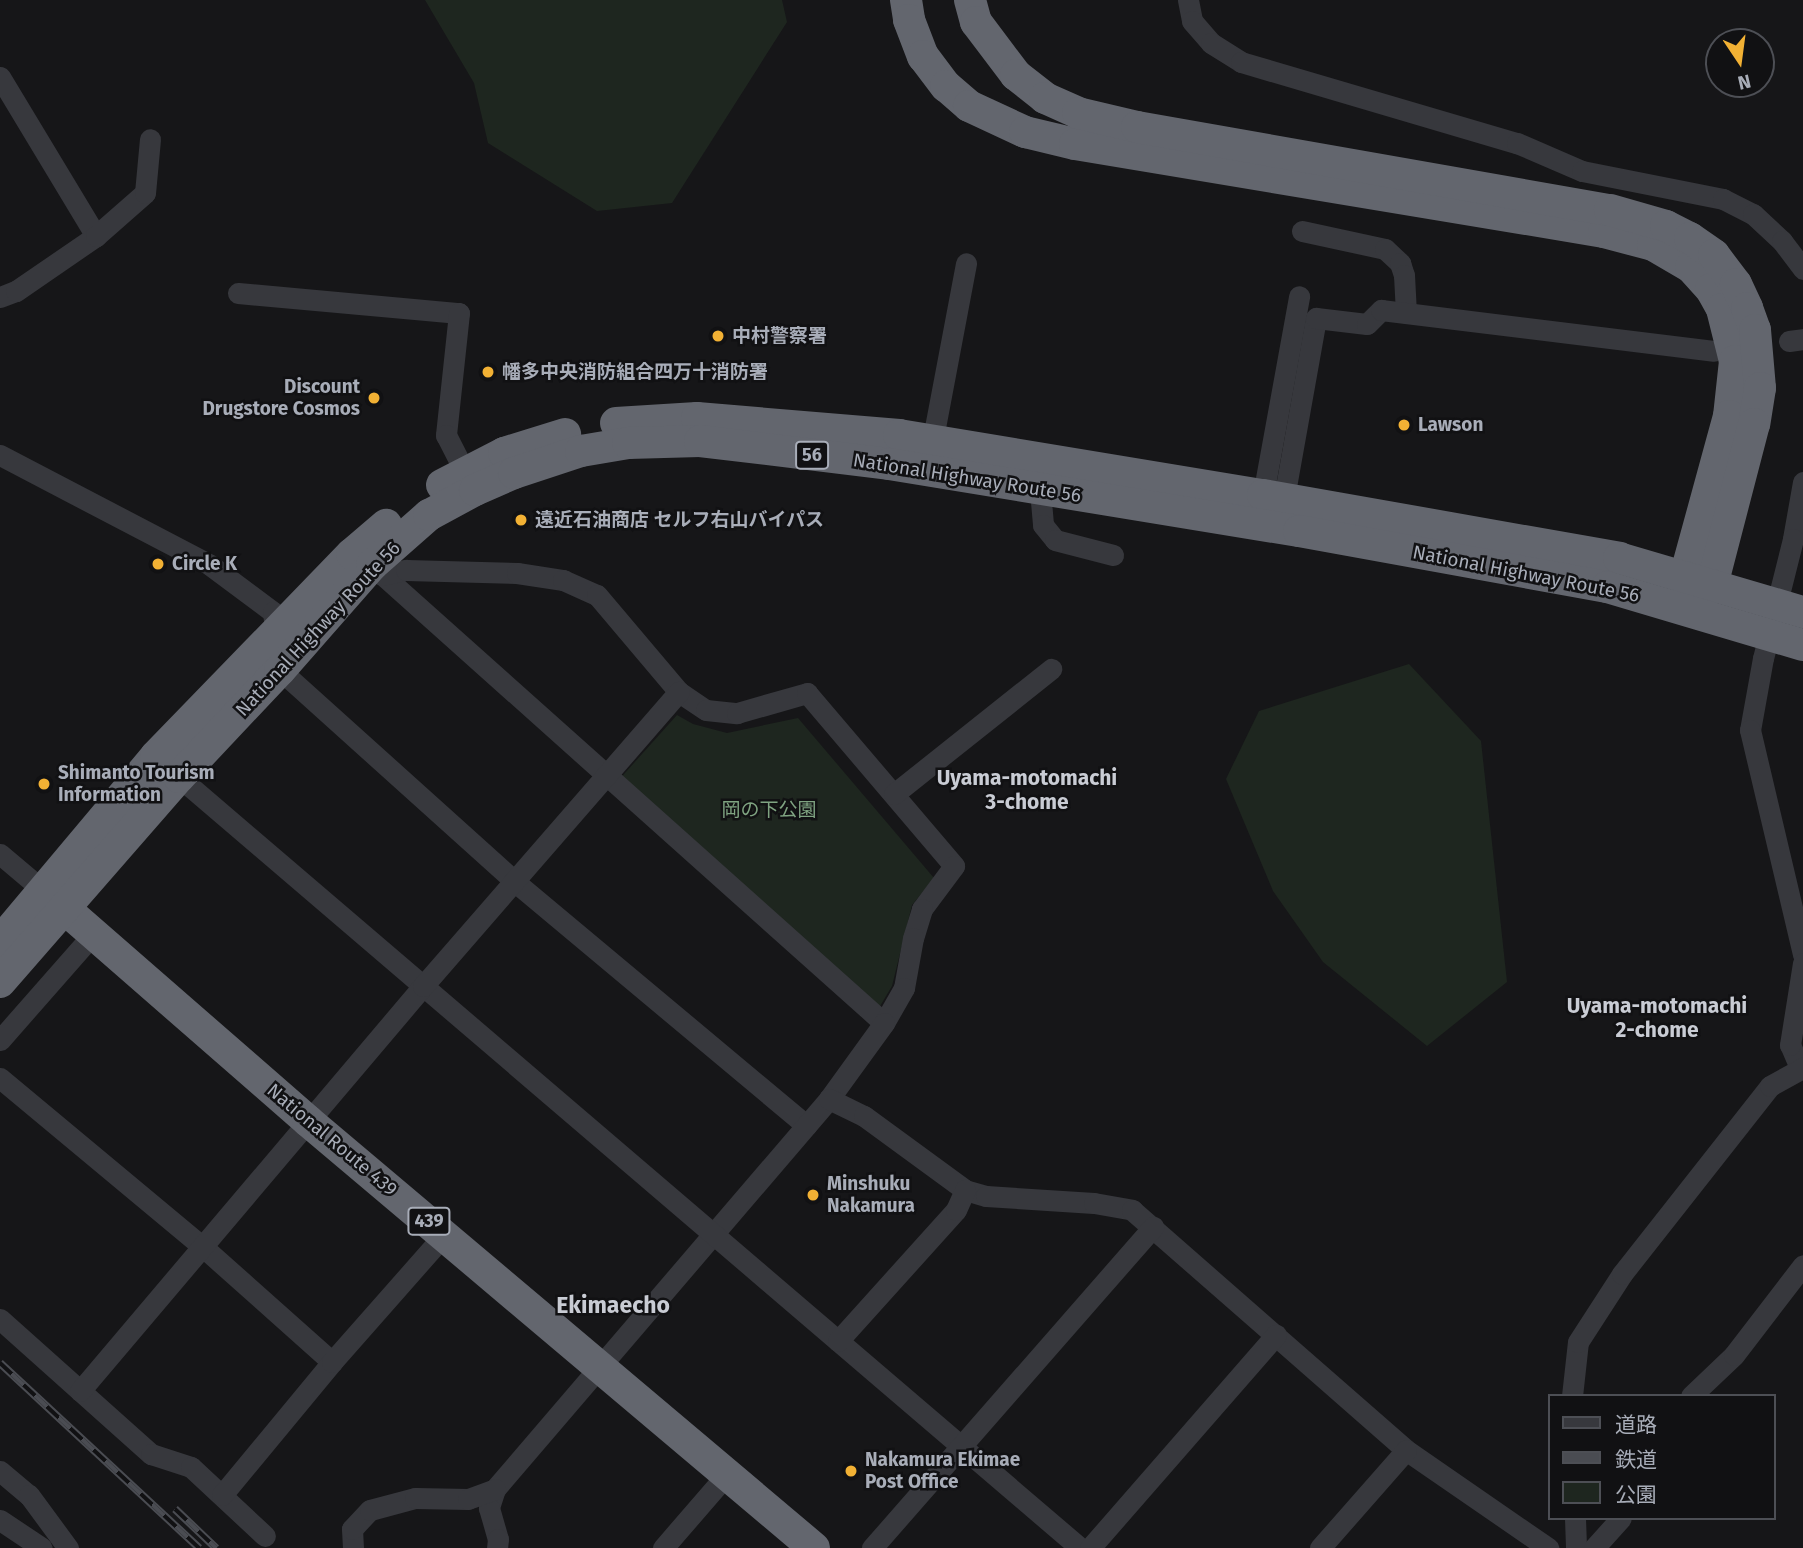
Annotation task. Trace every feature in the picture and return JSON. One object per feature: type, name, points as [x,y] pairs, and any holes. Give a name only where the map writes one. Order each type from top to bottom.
[{"type":"highway","points":[[906,0],[909,20],[923,55],[946,86],[969,106],[1025,132],[1075,144],[1604,232],[1653,245],[1691,267],[1712,289],[1722,309],[1730,333],[1735,385],[1729,416],[1717,594]]},
{"type":"highway","points":[[970,0],[976,22],[1016,75],[1045,98],[1078,113],[1137,127],[1610,210],[1666,226],[1690,238],[1714,255],[1735,284],[1755,330],[1760,388],[1717,594]]},
{"type":"highway","name":"National Highway Route 56","points":[[0,942],[54,899],[179,777],[429,516],[470,481],[504,453],[576,431],[624,422],[697,418],[736,420],[929,456],[1273,496],[1619,558],[1717,594],[1803,612]]},
{"type":"highway","name":"National Highway Route 56","points":[[929,456],[1040,490],[1269,526],[1607,587],[1690,610],[1717,594]]},
{"type":"highway","name":"National Highway Route 56","points":[[0,982],[54,899],[156,756],[352,554],[417,499],[470,481]]},
{"type":"highway","name":"National Highway Route 56","points":[[1717,594],[1803,645]]},
{"type":"highway","name":"National Route 439","points":[[54,899],[308,1121],[814,1548]]},
{"type":"street","points":[[1188,0],[1192,20],[1211,43],[1241,62],[1517,143],[1581,171],[1723,199],[1753,214],[1782,241],[1803,269]]},
{"type":"street","points":[[0,77],[96,236]]},
{"type":"street","points":[[0,297],[16,291],[96,236],[145,193],[150,139]]},
{"type":"street","points":[[1302,231],[1385,249],[1400,262],[1404,275],[1406,313]]},
{"type":"street","points":[[929,456],[966,263]]},
{"type":"street","points":[[239,293],[459,313],[446,435],[470,481]]},
{"type":"street","points":[[1269,526],[1299,296]]},
{"type":"street","points":[[1273,496],[1316,318],[1367,324],[1381,310],[1713,351]]},
{"type":"street","points":[[0,456],[210,565],[273,612],[278,633],[280,670],[514,881],[806,1125]]},
{"type":"street","points":[[1803,482],[1750,730],[1803,956]]},
{"type":"street","points":[[1040,490],[1044,525],[1055,540],[1112,555]]},
{"type":"street","points":[[377,570],[517,573],[563,580],[597,596],[678,692],[706,710],[737,713],[807,693],[954,866],[922,909],[913,938],[904,988],[884,1023],[829,1099],[495,1489],[489,1508],[498,1539],[497,1548]]},
{"type":"street","points":[[377,570],[884,1023]]},
{"type":"street","points":[[894,794],[1051,669]]},
{"type":"street","points":[[80,1391],[423,986],[678,692]]},
{"type":"street","points":[[179,777],[1080,1548]]},
{"type":"street","points":[[0,854],[54,899]]},
{"type":"street","points":[[0,1040],[93,933]]},
{"type":"street","points":[[1572,1394],[1578,1342],[1622,1275],[1770,1086],[1801,1068],[1790,1045],[1803,963]]},
{"type":"street","points":[[0,1078],[203,1247],[332,1362]]},
{"type":"street","points":[[829,1099],[864,1116],[965,1190],[986,1196],[1094,1203],[1132,1210],[1406,1451],[1548,1548]]},
{"type":"street","points":[[838,1341],[956,1210],[965,1190]]},
{"type":"street","points":[[872,1548],[1153,1227]]},
{"type":"street","points":[[222,1495],[332,1362],[445,1234]]},
{"type":"street","points":[[1693,1394],[1734,1355],[1803,1265]]},
{"type":"street","points":[[0,1319],[151,1454],[191,1467],[265,1536]]},
{"type":"street","points":[[1090,1548],[1276,1335]]},
{"type":"street","points":[[1320,1548],[1406,1451]]},
{"type":"street","points":[[0,1471],[29,1496],[68,1548]]},
{"type":"street","points":[[663,1548],[727,1475]]},
{"type":"street","points":[[353,1548],[352,1529],[370,1510],[415,1498],[468,1499],[495,1489]]},
{"type":"street","points":[[0,1520],[42,1548]]},
{"type":"street","points":[[1575,1520],[1576,1548]]},
{"type":"street","points":[[1594,1548],[1619,1520]]},
{"type":"green space","points":[[425,0],[782,0],[787,22],[672,203],[597,211],[488,143],[474,83]]},
{"type":"green space","points":[[1409,664],[1481,741],[1507,982],[1427,1046],[1323,962],[1273,891],[1226,779],[1259,711]]},
{"type":"green space","name":"岡の下公園","points":[[677,715],[693,724],[727,733],[798,718],[934,878],[912,905],[892,986],[876,1013],[616,783]]},
{"type":"railway","points":[[0,1363],[199,1548]]},
{"type":"railway","points":[[175,1509],[216,1548]]},
{"type":"place","name":"中村警察署","points":[[718,336]]},
{"type":"place","name":"幡多中央消防組合四万十消防署","points":[[488,372]]},
{"type":"place","name":"Discount Drugstore Cosmos","points":[[374,398]]},
{"type":"place","name":"Lawson","points":[[1404,425]]},
{"type":"place","name":"遠近石油商店 セルフ右山バイパス","points":[[521,520]]},
{"type":"place","name":"Circle K","points":[[158,564]]},
{"type":"place","name":"Shimanto Tourism Information","points":[[44,784]]},
{"type":"place","name":"Minshuku Nakamura","points":[[813,1195]]},
{"type":"place","name":"Nakamura Ekimae Post Office","points":[[851,1471]]},
{"type":"district","name":"Uyama-motomachi 3-chome","points":[[1027,790]]},
{"type":"district","name":"Uyama-motomachi 2-chome","points":[[1657,1018]]},
{"type":"district","name":"Ekimaecho","points":[[613,1305]]}]
